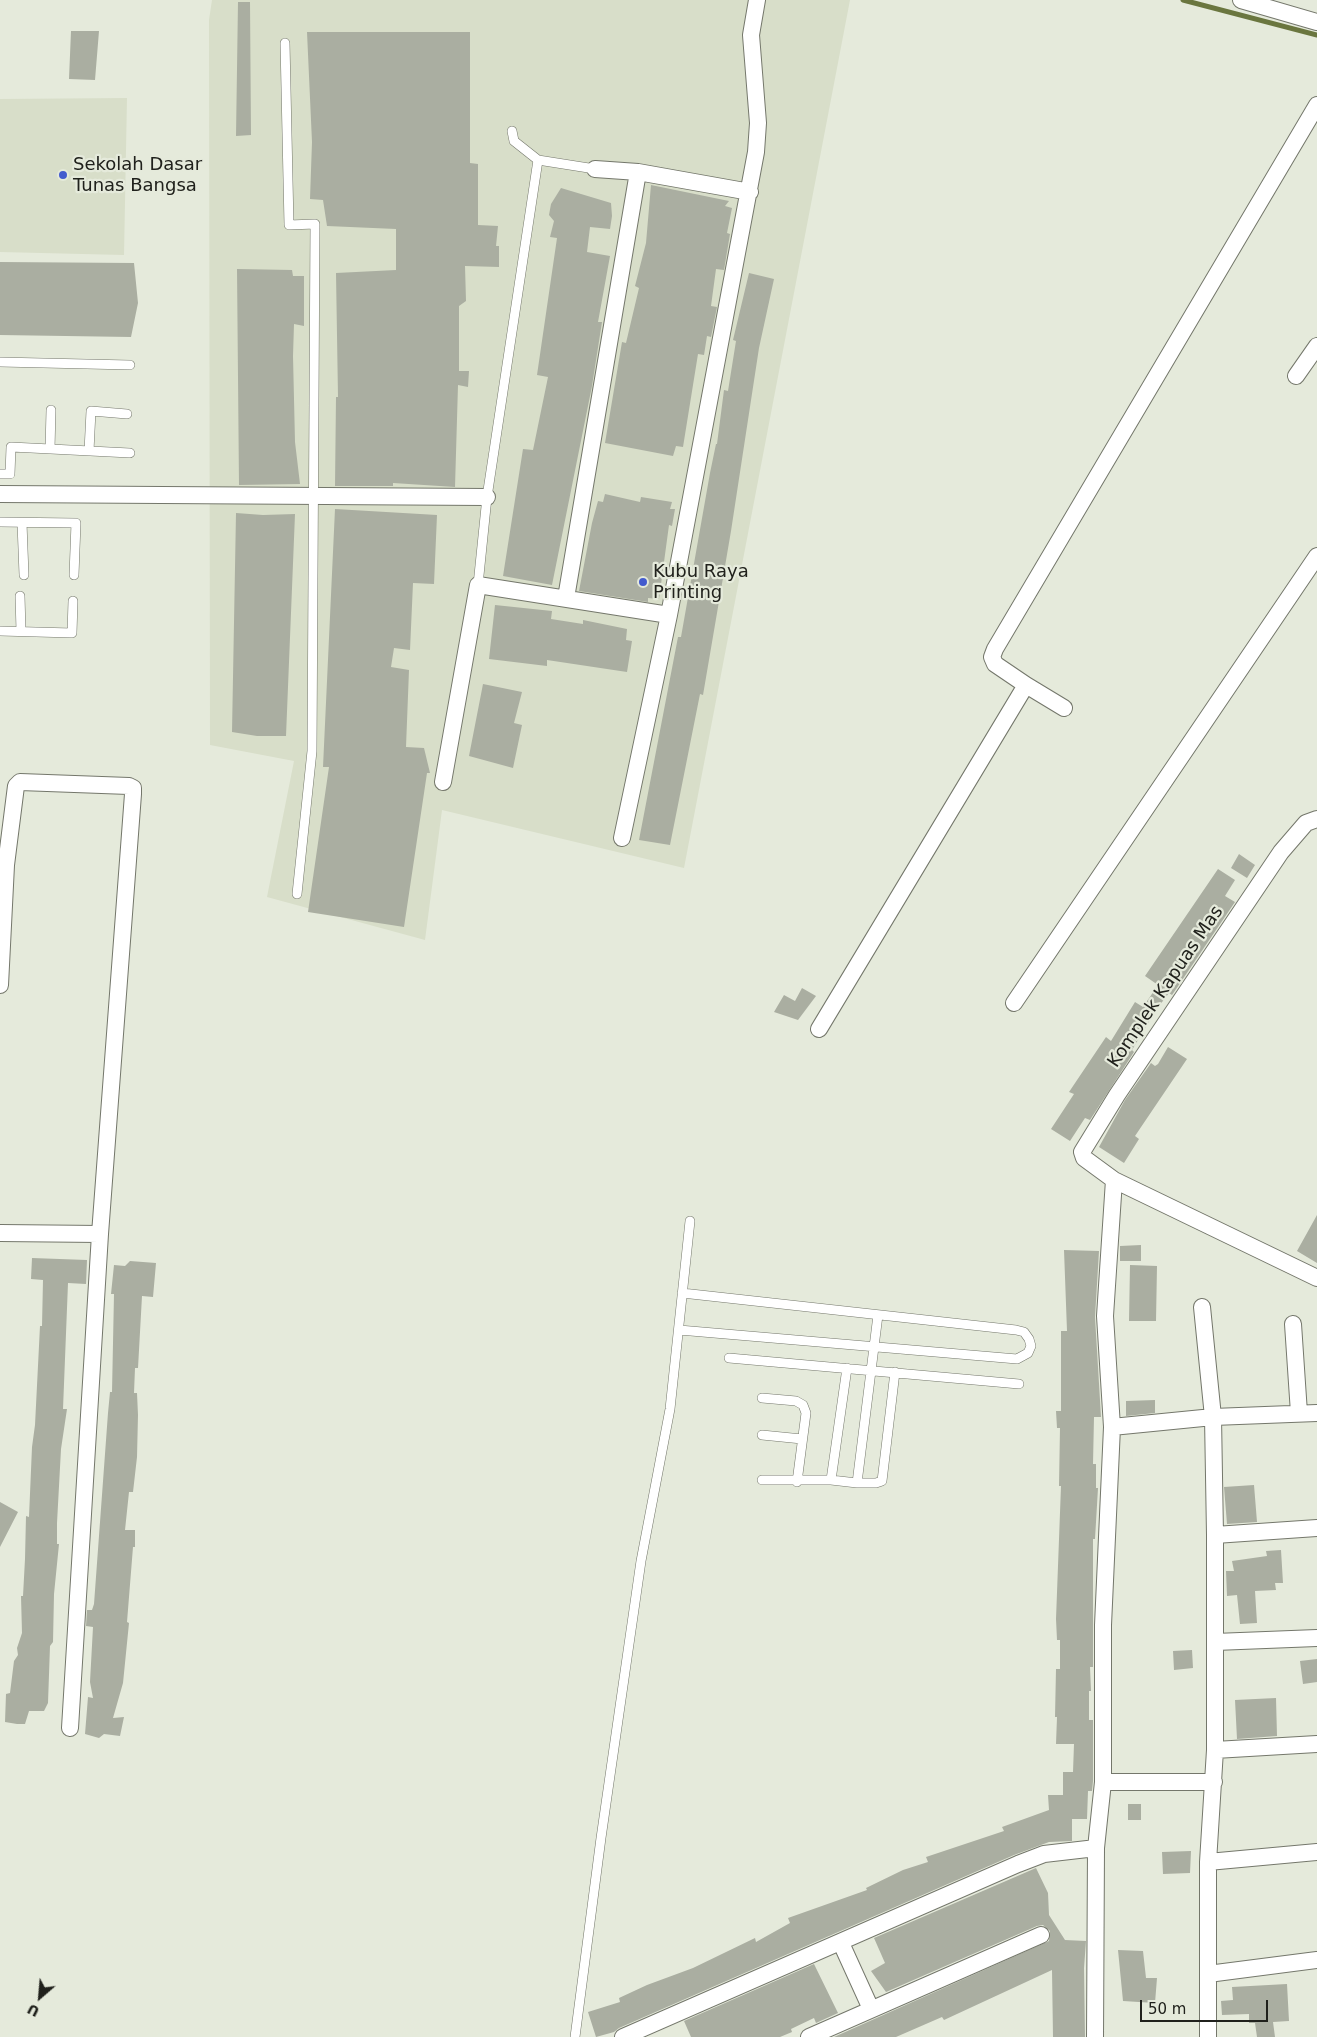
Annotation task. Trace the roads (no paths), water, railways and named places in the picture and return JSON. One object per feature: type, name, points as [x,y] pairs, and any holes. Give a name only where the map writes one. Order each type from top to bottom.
[{"type":"street","points":[[622,838],[669,615],[750,192],[758,123],[751,35],[757,0]]},
{"type":"street","points":[[1240,0],[1317,22]]},
{"type":"street","points":[[1064,708],[995,664],[992,657],[995,649],[1317,105]]},
{"type":"street","points":[[595,169],[638,172],[750,192]]},
{"type":"street","points":[[566,598],[638,172]]},
{"type":"street","points":[[1296,376],[1317,346]]},
{"type":"street","points":[[0,494],[487,497]]},
{"type":"street","points":[[1014,1003],[1317,556]]},
{"type":"street","points":[[443,782],[478,585],[669,615]]},
{"type":"street","points":[[818,1029],[1026,685]]},
{"type":"street","points":[[0,985],[4,833],[14,792],[20,782],[129,786],[133,788],[100,1234],[70,1728]]},
{"type":"street","name":"Komplek Kapuas Mas","points":[[1114,1180],[1084,1158],[1082,1152],[1085,1144],[1281,852],[1306,823],[1317,820]]},
{"type":"street","points":[[1095,2037],[1096,1848],[1103,1782],[1103,1626],[1112,1427],[1105,1316],[1114,1180],[1317,1278]]},
{"type":"street","points":[[0,1233],[100,1234]]},
{"type":"street","points":[[1202,1307],[1214,1417],[1215,1535],[1214,1782],[1208,1862],[1208,2037]]},
{"type":"street","points":[[1293,1324],[1299,1413]]},
{"type":"street","points":[[1112,1427],[1214,1417],[1317,1413]]},
{"type":"street","points":[[1215,1535],[1317,1528]]},
{"type":"street","points":[[1215,1642],[1317,1638]]},
{"type":"street","points":[[1214,1750],[1317,1744]]},
{"type":"street","points":[[1103,1782],[1214,1782]]},
{"type":"street","points":[[623,2037],[1044,1854],[1096,1848]]},
{"type":"street","points":[[1208,1862],[1317,1852]]},
{"type":"street","points":[[809,2037],[1042,1935]]},
{"type":"street","points":[[841,1943],[871,2009]]},
{"type":"street","points":[[1208,1974],[1317,1960]]},
{"type":"lane","points":[[285,43],[289,225],[315,224],[312,751],[297,894]]},
{"type":"lane","points":[[512,131],[514,142],[538,160],[595,169]]},
{"type":"lane","points":[[478,585],[487,497],[538,160]]},
{"type":"lane","points":[[0,362],[130,365]]},
{"type":"lane","points":[[50,449],[51,410]]},
{"type":"lane","points":[[89,451],[91,411],[127,414]]},
{"type":"lane","points":[[0,474],[10,474],[11,447],[130,453]]},
{"type":"lane","points":[[0,522],[76,523],[74,575]]},
{"type":"lane","points":[[22,523],[24,575]]},
{"type":"lane","points":[[20,596],[21,631]]},
{"type":"lane","points":[[0,630],[72,633],[73,601]]},
{"type":"lane","points":[[575,2037],[640,1571],[670,1409],[690,1221]]},
{"type":"lane","points":[[678,1330],[1017,1359],[1028,1353],[1031,1346],[1024,1332],[1016,1330],[682,1293]]},
{"type":"lane","points":[[857,1483],[878,1315]]},
{"type":"lane","points":[[729,1358],[1019,1384]]},
{"type":"lane","points":[[831,1480],[846,1368]]},
{"type":"lane","points":[[762,1480],[797,1482],[831,1480],[857,1483],[876,1483],[882,1481],[895,1372]]},
{"type":"lane","points":[[762,1398],[796,1401],[803,1405],[806,1413],[797,1482]]},
{"type":"lane","points":[[762,1435],[802,1439]]},
{"type":"waterway","points":[[1183,0],[1317,35]]},
{"type":"place","name":"Sekolah Dasar Tunas Bangsa","points":[[63,175]]},
{"type":"place","name":"Kubu Raya Printing","points":[[643,582]]}]
